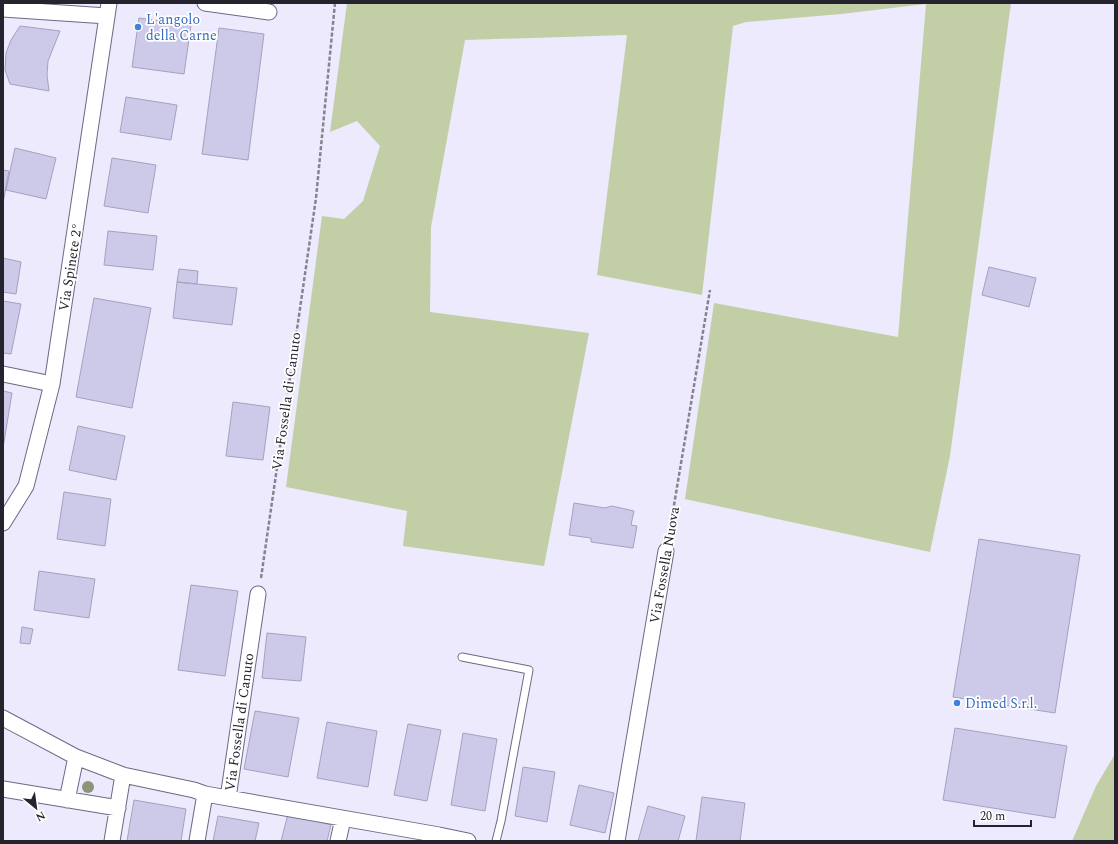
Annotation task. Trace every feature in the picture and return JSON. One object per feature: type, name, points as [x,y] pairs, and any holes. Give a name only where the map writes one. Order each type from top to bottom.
[{"type":"street","points":[[204,3],[269,12]]},
{"type":"street","points":[[3,9],[108,10]]},
{"type":"street","name":"Via Spinete 2°","points":[[3,523],[26,486],[52,384],[108,10]]},
{"type":"street","points":[[3,374],[52,384]]},
{"type":"street","name":"Via Fossella Nuova","points":[[617,841],[666,551]]},
{"type":"street","name":"Via Fossella di Canuto","points":[[228,798],[258,594]]},
{"type":"street","points":[[3,718],[76,757],[123,775],[194,790],[205,794],[468,841]]},
{"type":"street","points":[[67,800],[76,757]]},
{"type":"street","points":[[112,841],[123,775]]},
{"type":"street","points":[[3,789],[118,808]]},
{"type":"street","points":[[197,841],[205,794]]},
{"type":"street","points":[[338,841],[343,819]]},
{"type":"lane","points":[[462,657],[529,670],[496,841]]},
{"type":"path","name":"Via Fossella di Canuto","points":[[258,594],[316,198],[335,3]]},
{"type":"path","name":"Via Fossella Nuova","points":[[666,551],[710,290]]},
{"type":"green space","points":[[347,3],[1011,3],[950,456],[930,552],[685,499],[714,303],[898,337],[926,4],[841,14],[746,22],[733,26],[702,295],[597,275],[627,35],[465,40],[431,227],[430,312],[589,333],[544,566],[403,546],[407,511],[286,487],[322,216],[344,219],[363,201],[380,146],[357,121],[330,132]]},
{"type":"green space","points":[[1115,754],[1115,841],[1072,841],[1096,786]]},
{"type":"building","points":[[139,18],[191,25],[184,74],[132,67]]},
{"type":"building","points":[[20,26],[60,31],[48,61],[47,75],[49,91],[10,84],[5,70],[6,53],[11,40]]},
{"type":"building","points":[[219,28],[264,34],[248,160],[202,154]]},
{"type":"building","points":[[126,97],[177,105],[171,140],[120,132]]},
{"type":"building","points":[[15,148],[56,158],[46,199],[6,190]]},
{"type":"building","points":[[112,158],[156,165],[148,213],[104,206]]},
{"type":"building","points":[[3,170],[9,171],[3,203]]},
{"type":"building","points":[[108,231],[157,236],[153,270],[104,265]]},
{"type":"building","points":[[3,258],[21,262],[16,294],[3,292]]},
{"type":"building","points":[[989,267],[1036,278],[1029,307],[982,295]]},
{"type":"building","points":[[179,269],[198,271],[197,284],[177,282]]},
{"type":"building","points":[[177,282],[237,288],[232,325],[173,318]]},
{"type":"building","points":[[94,298],[151,308],[132,408],[76,397]]},
{"type":"building","points":[[3,301],[21,304],[11,354],[3,353]]},
{"type":"building","points":[[3,391],[12,393],[3,448]]},
{"type":"building","points":[[233,402],[270,407],[263,460],[226,456]]},
{"type":"building","points":[[78,426],[125,436],[116,480],[69,470]]},
{"type":"building","points":[[64,492],[111,499],[105,546],[57,539]]},
{"type":"building","points":[[574,503],[605,508],[612,506],[634,511],[631,525],[637,526],[633,548],[591,542],[591,538],[569,535]]},
{"type":"building","points":[[979,539],[1080,555],[1055,713],[953,697]]},
{"type":"building","points":[[39,571],[95,579],[89,618],[34,610]]},
{"type":"building","points":[[191,585],[238,591],[225,676],[178,670]]},
{"type":"building","points":[[22,627],[33,629],[30,644],[20,643]]},
{"type":"building","points":[[267,633],[306,637],[301,681],[262,678]]},
{"type":"building","points":[[255,711],[299,718],[288,777],[244,769]]},
{"type":"building","points":[[327,722],[377,731],[368,787],[317,778]]},
{"type":"building","points":[[408,724],[441,730],[427,801],[394,795]]},
{"type":"building","points":[[955,728],[1067,746],[1055,818],[943,800]]},
{"type":"building","points":[[463,733],[497,739],[485,811],[451,805]]},
{"type":"building","points":[[523,767],[555,772],[547,822],[515,816]]},
{"type":"building","points":[[579,785],[614,793],[605,833],[570,825]]},
{"type":"building","points":[[702,797],[745,803],[740,841],[696,841]]},
{"type":"building","points":[[134,800],[186,809],[181,841],[127,841]]},
{"type":"building","points":[[648,806],[685,816],[678,841],[638,841]]},
{"type":"building","points":[[288,814],[331,825],[327,841],[281,841]]},
{"type":"building","points":[[218,816],[259,823],[255,841],[213,841]]},
{"type":"place","name":"L'angolo della Carne","points":[[138,27]]},
{"type":"place","name":"Dimed S.r.l.","points":[[957,703]]}]
